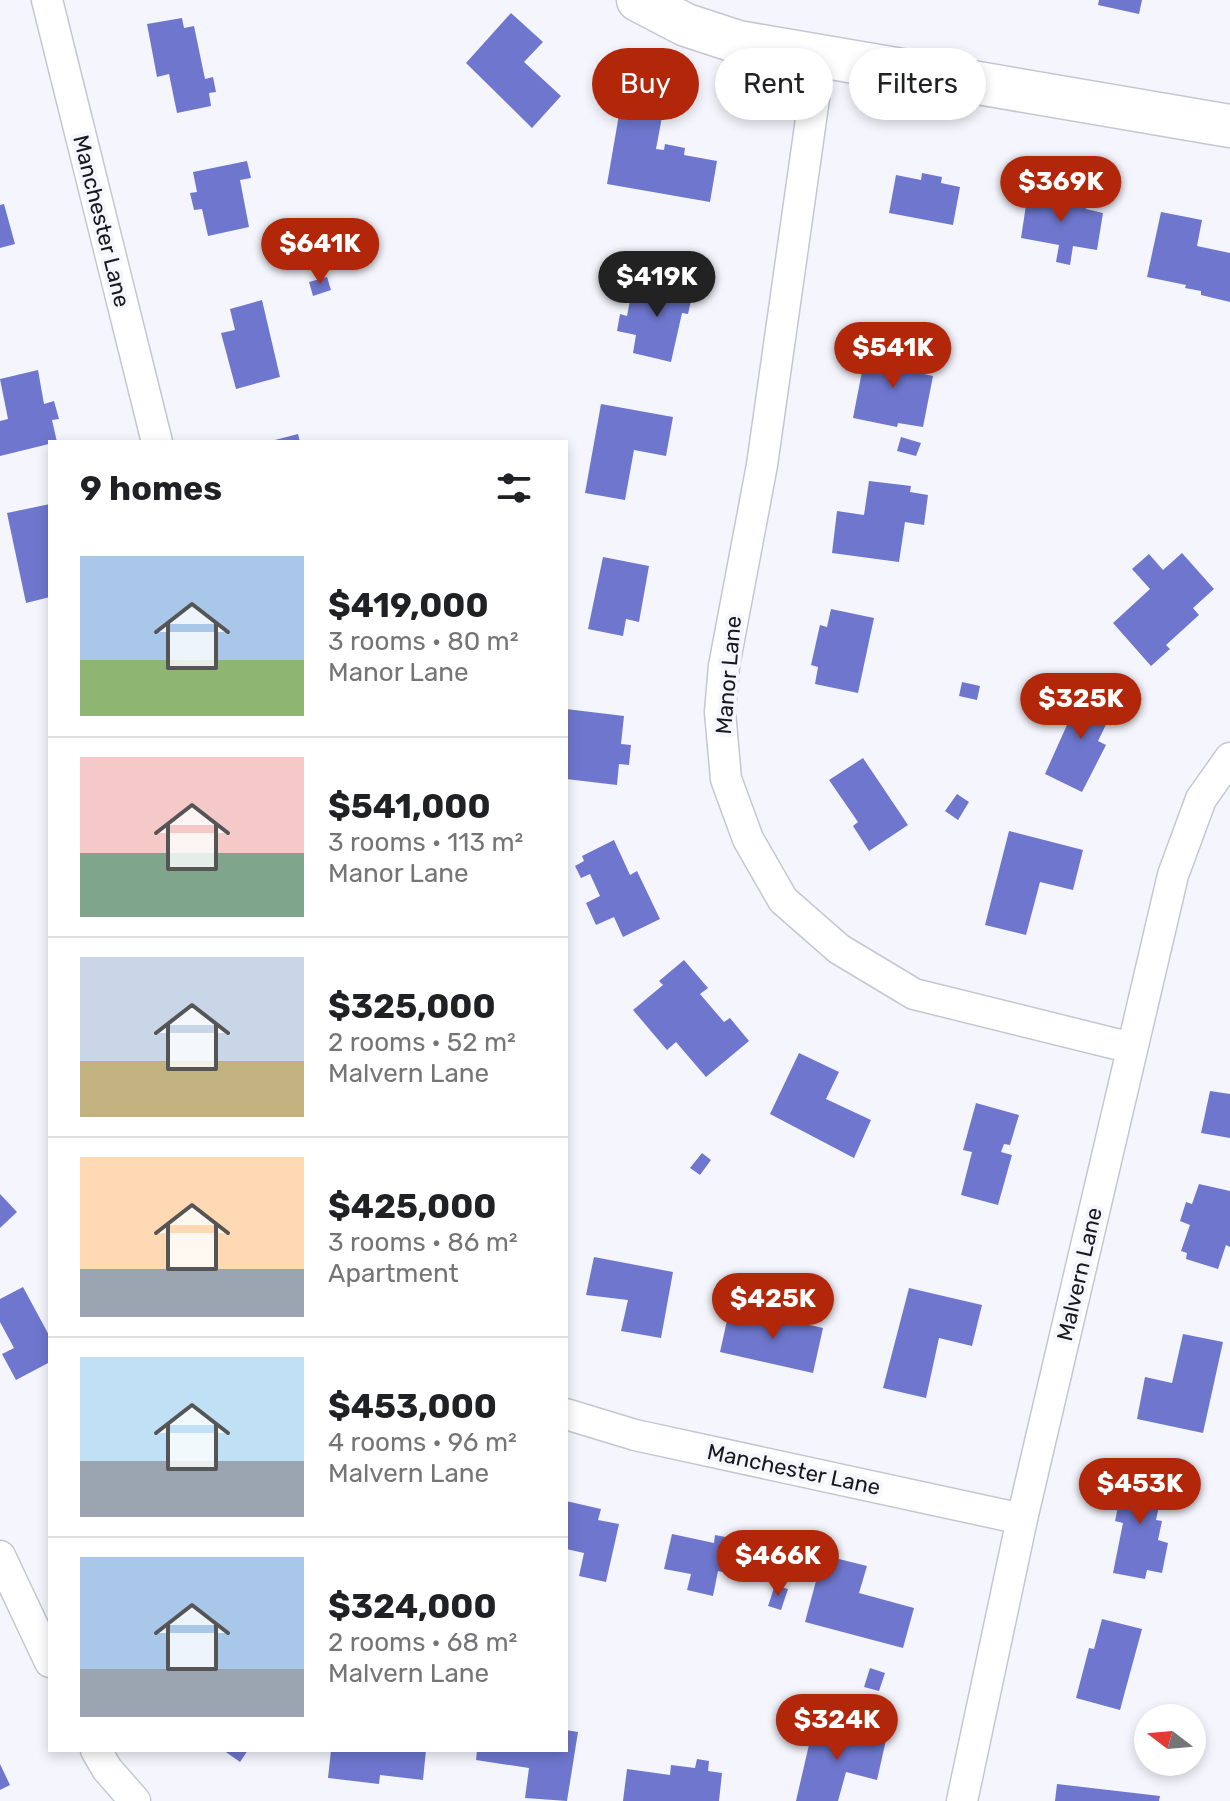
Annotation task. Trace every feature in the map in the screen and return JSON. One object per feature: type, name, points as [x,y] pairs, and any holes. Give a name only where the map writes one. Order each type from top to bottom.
[{"type":"street","name":"Manchester Lane","points":[[47,0],[157,440]]},
{"type":"street","points":[[638,0],[712,35],[779,48]]},
{"type":"street","points":[[833,58],[1230,126]]},
{"type":"street","name":"Manor Lane","points":[[811,120],[762,465],[724,666],[720,712],[726,779],[748,839],[783,900],[839,949],[914,994],[1132,1048]]},
{"type":"street","name":"Malvern Lane","points":[[962,1801],[1022,1519],[1173,875],[1201,799],[1230,758]]},
{"type":"street","name":"Manchester Lane","points":[[568,1415],[635,1435],[1022,1519]]},
{"type":"street","points":[[0,1556],[48,1658]]},
{"type":"street","points":[[97,1752],[107,1769],[135,1801]]},
{"type":"building","points":[[1099,0],[1142,0],[1139,14],[1098,5]]},
{"type":"building","points":[[511,13],[543,42],[524,62],[561,96],[532,128],[466,63]]},
{"type":"building","points":[[182,18],[184,28],[194,26],[205,79],[213,77],[216,92],[209,93],[211,106],[177,113],[169,74],[157,77],[147,24]]},
{"type":"building","points":[[618,120],[661,120],[656,149],[664,150],[665,144],[685,148],[684,155],[717,161],[710,202],[607,184]]},
{"type":"building","points":[[247,161],[251,178],[240,180],[249,227],[208,236],[202,209],[194,210],[190,193],[197,192],[193,172]]},
{"type":"building","points":[[922,173],[942,177],[941,183],[960,187],[953,225],[889,213],[896,175],[921,180]]},
{"type":"building","points":[[1028,192],[1087,202],[1086,209],[1103,213],[1097,250],[1073,246],[1070,265],[1056,262],[1059,245],[1021,238]]},
{"type":"building","points":[[4,204],[15,244],[0,248],[0,205]]},
{"type":"building","points":[[1161,212],[1202,220],[1197,246],[1230,253],[1230,302],[1201,295],[1201,291],[1185,288],[1186,285],[1147,277]]},
{"type":"building","points":[[327,277],[331,290],[313,296],[309,282]]},
{"type":"building","points":[[649,278],[694,287],[688,314],[682,313],[671,362],[633,353],[636,335],[617,331],[620,314],[627,316],[630,300],[644,303]]},
{"type":"building","points":[[262,300],[280,377],[236,389],[221,333],[235,330],[230,309]]},
{"type":"building","points":[[878,343],[914,350],[909,371],[933,376],[923,427],[898,423],[897,427],[853,418],[864,361],[874,363]]},
{"type":"building","points":[[38,370],[44,404],[54,401],[59,419],[52,420],[57,440],[0,456],[0,421],[8,419],[0,379]]},
{"type":"building","points":[[601,404],[673,417],[666,456],[634,450],[625,500],[585,493]]},
{"type":"building","points":[[298,434],[300,440],[275,440]]},
{"type":"building","points":[[901,437],[921,443],[916,456],[897,451]]},
{"type":"building","points":[[869,481],[911,486],[910,492],[928,495],[924,525],[905,522],[899,562],[832,553],[837,511],[864,515]]},
{"type":"building","points":[[48,504],[48,598],[26,603],[7,513]]},
{"type":"building","points":[[1182,553],[1214,589],[1193,608],[1199,615],[1166,645],[1170,649],[1151,666],[1113,623],[1150,589],[1132,569],[1149,554],[1163,570]]},
{"type":"building","points":[[603,557],[649,566],[639,622],[626,619],[623,636],[588,629]]},
{"type":"building","points":[[831,609],[874,618],[858,693],[815,684],[818,667],[811,665],[820,625],[827,627]]},
{"type":"building","points":[[962,682],[980,686],[977,700],[959,696]]},
{"type":"building","points":[[1084,687],[1116,704],[1098,741],[1106,745],[1082,792],[1045,774]]},
{"type":"building","points":[[568,709],[624,716],[621,744],[631,745],[629,765],[619,764],[617,785],[568,779]]},
{"type":"building","points":[[863,758],[908,825],[869,851],[853,826],[858,822],[829,780]]},
{"type":"building","points":[[957,794],[969,802],[958,820],[945,811]]},
{"type":"building","points":[[1009,831],[1083,850],[1073,890],[1040,882],[1026,935],[985,925]]},
{"type":"building","points":[[614,840],[630,875],[637,871],[660,919],[623,937],[614,917],[596,925],[586,903],[600,896],[590,874],[581,878],[575,866],[584,861],[582,856]]},
{"type":"building","points":[[684,960],[708,988],[700,994],[724,1022],[730,1018],[749,1041],[706,1077],[676,1042],[667,1050],[633,1010],[663,985],[659,981]]},
{"type":"building","points":[[799,1053],[839,1072],[826,1099],[871,1120],[854,1158],[770,1114]]},
{"type":"building","points":[[1210,1091],[1230,1094],[1230,1138],[1201,1133]]},
{"type":"building","points":[[976,1103],[1019,1115],[1010,1145],[1004,1144],[1001,1152],[1012,1155],[998,1205],[961,1195],[972,1152],[963,1150]]},
{"type":"building","points":[[702,1153],[711,1160],[700,1175],[690,1168]]},
{"type":"building","points":[[1199,1184],[1230,1191],[1230,1247],[1226,1245],[1218,1269],[1186,1259],[1187,1253],[1181,1251],[1190,1225],[1180,1221],[1186,1202],[1192,1204]]},
{"type":"building","points":[[0,1194],[17,1212],[0,1228]]},
{"type":"building","points":[[594,1257],[673,1272],[661,1338],[621,1331],[628,1300],[586,1295]]},
{"type":"building","points":[[23,1287],[48,1333],[48,1363],[16,1380],[2,1354],[14,1348],[0,1322],[0,1299]]},
{"type":"building","points":[[909,1288],[982,1305],[972,1346],[939,1338],[926,1398],[883,1388]]},
{"type":"building","points":[[744,1313],[759,1322],[761,1314],[823,1328],[813,1373],[720,1352],[728,1316],[743,1319]]},
{"type":"building","points":[[1183,1334],[1223,1342],[1203,1433],[1137,1419],[1145,1377],[1172,1383]]},
{"type":"building","points":[[1126,1469],[1165,1477],[1156,1520],[1162,1521],[1158,1540],[1168,1543],[1162,1573],[1147,1570],[1145,1579],[1113,1573],[1123,1523],[1115,1521]]},
{"type":"building","points":[[568,1501],[601,1509],[598,1520],[619,1524],[606,1582],[579,1576],[584,1553],[568,1549]]},
{"type":"building","points":[[672,1534],[714,1543],[715,1535],[766,1545],[759,1580],[718,1571],[713,1596],[687,1590],[691,1574],[664,1569]]},
{"type":"building","points":[[823,1555],[867,1566],[859,1593],[914,1608],[903,1648],[805,1622]]},
{"type":"building","points":[[775,1585],[788,1589],[781,1610],[768,1606]]},
{"type":"building","points":[[1102,1619],[1142,1629],[1120,1710],[1076,1698],[1089,1648],[1094,1649]]},
{"type":"building","points":[[870,1668],[885,1673],[879,1691],[864,1687]]},
{"type":"building","points":[[814,1723],[886,1740],[877,1780],[846,1772],[838,1801],[796,1801]]},
{"type":"building","points":[[568,1730],[578,1732],[567,1801],[525,1798],[529,1768],[476,1760],[477,1752],[568,1752]]},
{"type":"building","points":[[226,1752],[247,1752],[240,1762]]},
{"type":"building","points":[[331,1752],[426,1752],[423,1780],[380,1775],[379,1784],[328,1778]]},
{"type":"building","points":[[697,1759],[709,1761],[708,1771],[722,1773],[719,1801],[623,1801],[627,1769],[670,1775],[671,1765],[695,1768]]},
{"type":"building","points":[[0,1764],[10,1785],[0,1790]]},
{"type":"building","points":[[1057,1784],[1160,1796],[1159,1801],[1055,1801]]}]
